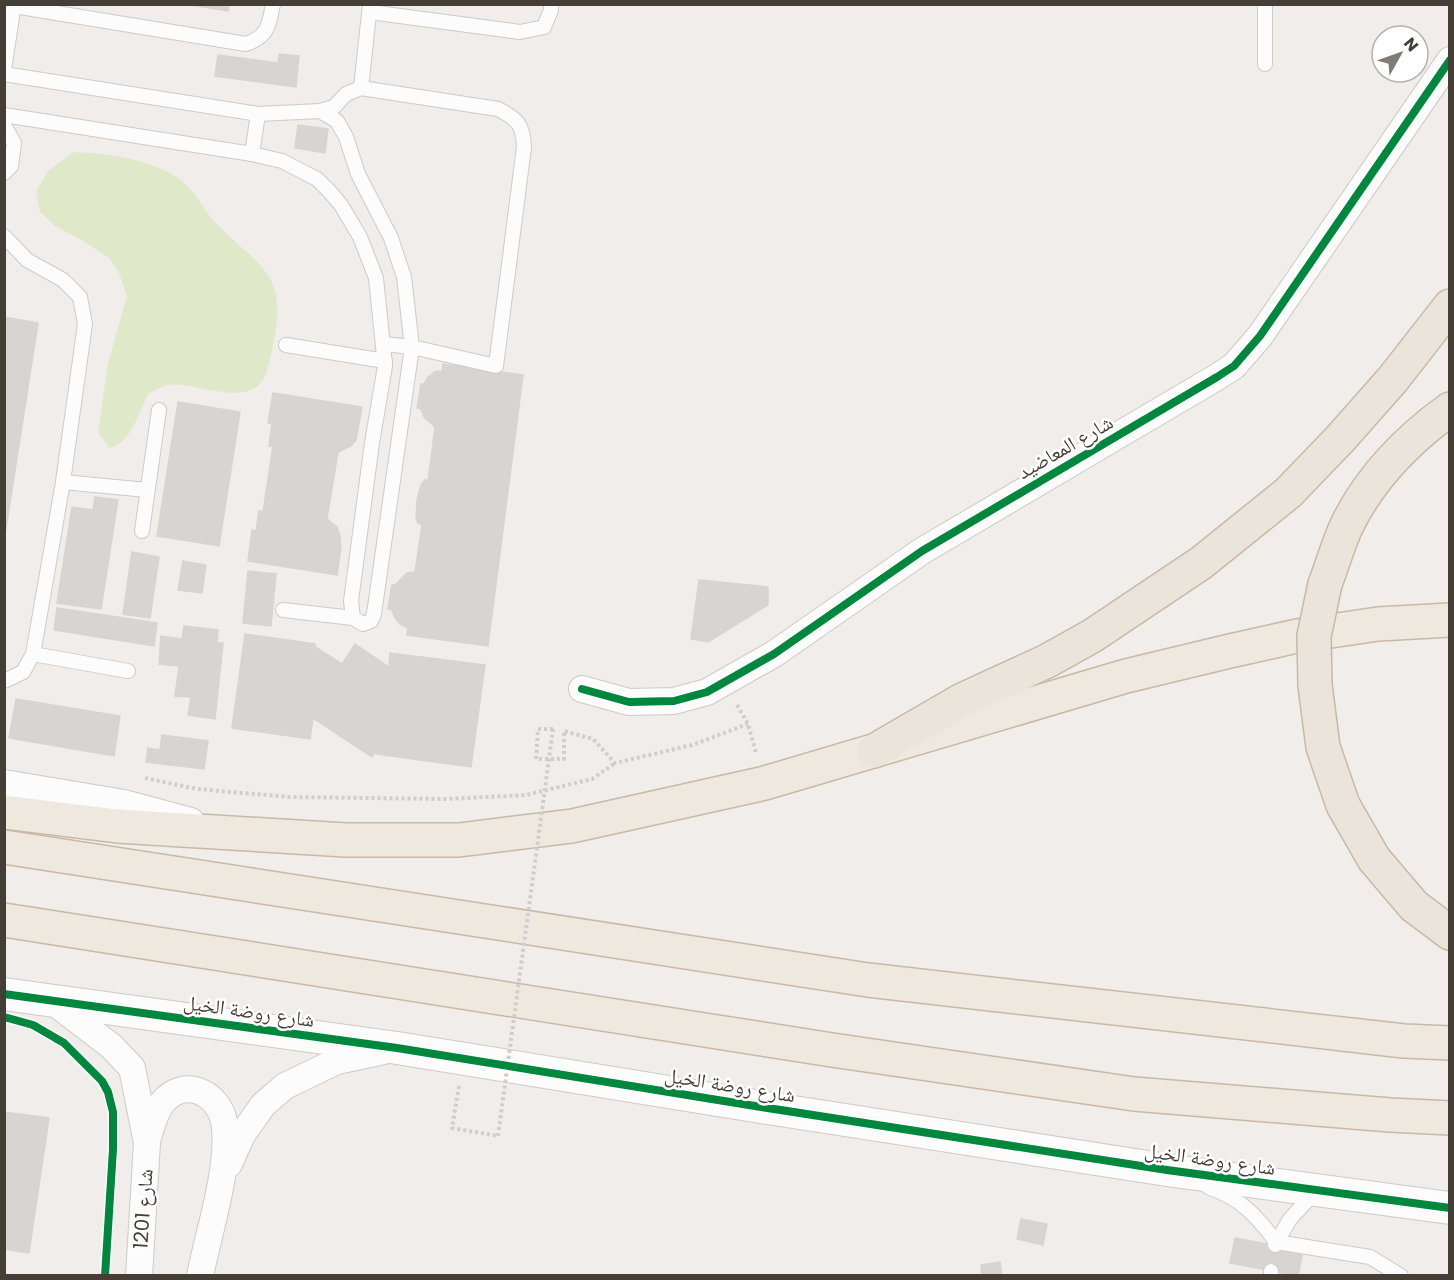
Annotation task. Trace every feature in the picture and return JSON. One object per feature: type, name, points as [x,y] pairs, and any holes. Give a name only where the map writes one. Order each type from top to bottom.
[{"type":"highway","points":[[874,751],[962,700],[1047,661],[1092,636],[1201,563],[1288,493],[1393,379],[1449,306]]},
{"type":"highway","points":[[1449,409],[1421,430],[1379,475],[1347,527],[1325,584],[1314,636],[1315,686],[1323,747],[1343,805],[1374,858],[1414,906],[1449,933]]},
{"type":"highway","points":[[4,812],[117,826],[346,840],[459,840],[572,826],[765,783],[1126,676],[1230,651],[1298,636],[1378,624],[1449,620]]},
{"type":"highway","points":[[4,847],[868,980],[1404,1041],[1449,1043]]},
{"type":"highway","points":[[5,920],[832,1050],[1134,1094],[1449,1118]]},
{"type":"street","name":"شارع المعاضيد","points":[[582,688],[629,702],[674,701],[707,692],[774,654],[922,551],[1089,451],[1167,408],[1234,366],[1260,336],[1449,60]]},
{"type":"street","points":[[4,783],[124,803],[235,832]]},
{"type":"street","name":"شارع روضة الخيل","points":[[4,994],[397,1048],[1167,1170],[1449,1208]]},
{"type":"street","name":"شارع 1201","points":[[51,1000],[111,1046],[132,1068],[147,1143]]},
{"type":"street","name":"شارع 1201","points":[[221,1184],[242,1135],[262,1106],[285,1086],[337,1061],[397,1048]]},
{"type":"street","name":"شارع 1201","points":[[139,1275],[147,1143],[156,1112],[171,1094],[183,1089],[196,1089],[207,1094],[216,1104],[224,1120],[225,1144],[221,1184],[200,1275]]},
{"type":"lane","points":[[4,70],[14,5],[246,44],[266,32],[270,24],[273,4]]},
{"type":"lane","points":[[361,88],[370,8],[520,32],[544,27],[551,10],[550,4]]},
{"type":"lane","points":[[1265,4],[1265,64]]},
{"type":"lane","points":[[4,74],[258,114],[320,111],[334,107],[346,94],[361,88],[498,109],[518,122],[523,134],[524,147],[496,366],[412,347],[383,344]]},
{"type":"lane","points":[[283,610],[353,618],[363,624],[370,621],[374,614],[412,347],[404,278],[391,238],[358,174],[346,137],[337,121],[320,111]]},
{"type":"lane","points":[[252,154],[258,114]]},
{"type":"lane","points":[[4,115],[252,154],[282,161],[317,179],[341,205],[360,237],[376,278],[385,361],[351,601],[353,618]]},
{"type":"lane","points":[[4,125],[14,143],[11,166],[4,173]]},
{"type":"lane","points":[[4,236],[27,260],[63,280],[80,297],[85,324],[63,482],[33,654],[23,672],[4,681]]},
{"type":"lane","points":[[286,345],[385,361]]},
{"type":"lane","points":[[142,531],[159,410]]},
{"type":"lane","points":[[63,482],[147,490]]},
{"type":"lane","points":[[33,654],[128,671]]},
{"type":"lane","points":[[1167,1170],[1232,1197],[1255,1215],[1275,1243],[1370,1257],[1397,1274]]},
{"type":"lane","points":[[1275,1243],[1290,1219],[1318,1190]]},
{"type":"path","points":[[724,682],[748,724],[765,783]]},
{"type":"path","points":[[135,777],[197,789],[289,797],[446,799],[526,795],[592,779],[615,763],[692,744],[748,724]]},
{"type":"path","points":[[459,1084],[452,1128],[498,1136],[554,729],[538,729],[536,759],[564,759],[564,731],[593,739],[615,763]]},
{"type":"green space","points":[[74,152],[139,161],[163,170],[182,181],[216,223],[266,272],[273,284],[277,299],[277,317],[270,361],[263,380],[255,388],[232,393],[179,385],[163,386],[148,394],[129,434],[117,445],[109,448],[98,432],[108,363],[127,296],[119,273],[109,258],[55,226],[40,212],[36,191],[48,171]]},
{"type":"building","points":[[185,4],[229,4],[228,11]]},
{"type":"building","points":[[279,54],[299,56],[296,87],[215,76],[218,55],[278,63]]},
{"type":"building","points":[[298,125],[328,129],[325,153],[295,148]]},
{"type":"building","points":[[4,317],[38,323],[4,541]]},
{"type":"building","points":[[443,364],[523,375],[488,646],[407,635],[408,628],[400,624],[392,610],[388,609],[392,585],[395,585],[407,573],[415,572],[422,525],[416,518],[417,500],[421,485],[425,480],[428,481],[435,427],[424,417],[421,409],[417,408],[421,384],[424,384],[428,377],[436,371],[442,372]]},
{"type":"building","points":[[273,393],[362,407],[356,440],[351,446],[338,452],[327,519],[337,527],[340,536],[341,547],[337,575],[248,561],[252,530],[256,531],[259,511],[263,512],[273,446],[269,446],[272,423],[268,423]]},
{"type":"building","points":[[178,402],[240,412],[219,546],[157,536]]},
{"type":"building","points":[[95,497],[118,500],[101,609],[57,603],[72,507],[93,510]]},
{"type":"building","points":[[132,552],[159,557],[150,618],[123,614]]},
{"type":"building","points":[[183,561],[206,565],[202,593],[178,590]]},
{"type":"building","points":[[248,571],[276,574],[271,626],[243,623]]},
{"type":"building","points":[[699,580],[768,587],[768,605],[708,642],[691,639]]},
{"type":"building","points":[[57,608],[157,623],[154,646],[54,630]]},
{"type":"building","points":[[184,626],[218,630],[217,643],[223,643],[215,719],[188,715],[191,697],[175,696],[179,666],[159,664],[161,636],[182,639]]},
{"type":"building","points":[[245,634],[315,644],[315,647],[342,664],[355,644],[389,667],[390,653],[485,665],[471,767],[377,754],[378,749],[372,757],[313,718],[310,739],[232,728]]},
{"type":"building","points":[[16,699],[120,716],[114,756],[9,738]]},
{"type":"building","points":[[162,735],[208,741],[204,769],[146,762],[148,748],[160,750]]},
{"type":"building","points":[[4,1112],[49,1118],[29,1253],[4,1249]]},
{"type":"building","points":[[1021,1219],[1047,1224],[1043,1245],[1017,1239]]},
{"type":"building","points":[[1235,1238],[1303,1251],[1298,1276],[1230,1263]]},
{"type":"building","points":[[1000,1262],[1002,1276],[982,1276],[981,1265]]},
{"type":"cycle path","points":[[582,689],[629,702],[674,701],[707,692],[774,654],[922,551],[1234,366],[1260,336],[1450,60]]},
{"type":"cycle path","points":[[4,994],[397,1048],[1167,1170],[1450,1208]]},
{"type":"cycle path","points":[[4,1017],[33,1025],[64,1043],[102,1081],[108,1092],[113,1112],[113,1149],[105,1276]]}]
